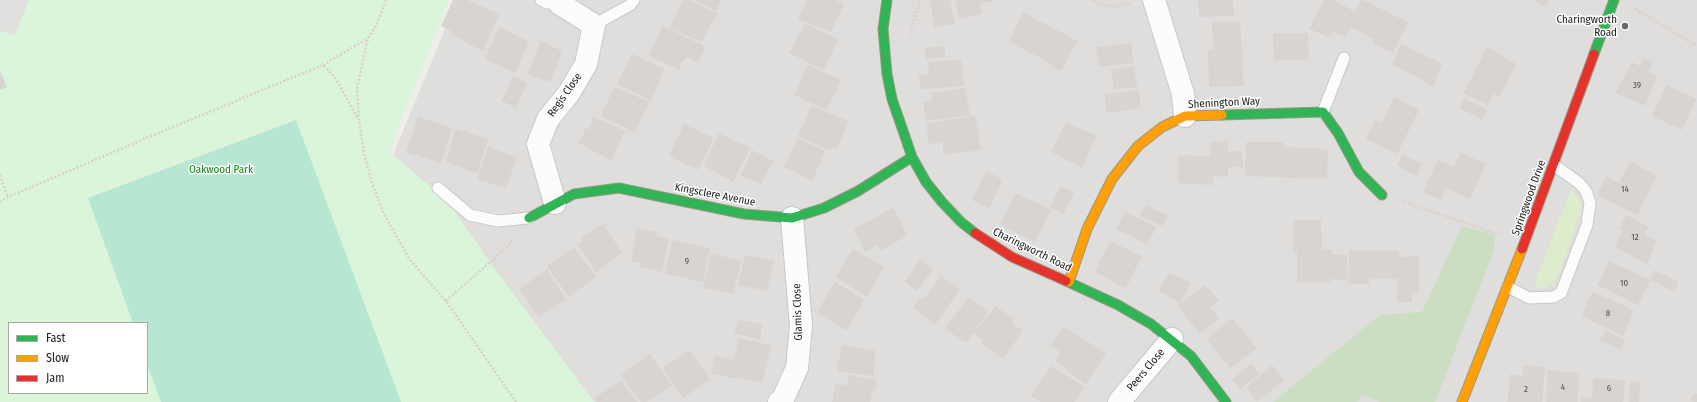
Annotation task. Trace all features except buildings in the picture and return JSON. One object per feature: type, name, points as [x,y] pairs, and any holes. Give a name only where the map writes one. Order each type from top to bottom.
[{"type":"street","name":"Charingworth Road","points":[[887,0],[883,29],[887,74],[892,99],[912,157],[926,182],[942,202],[984,240],[1012,257],[1118,305],[1152,324],[1191,356],[1226,402]]},
{"type":"street","name":"Springwood Drive","points":[[1462,402],[1508,287],[1614,0]]},
{"type":"street","points":[[553,1],[594,26]]},
{"type":"street","points":[[1144,1],[1184,94],[1185,116]]},
{"type":"street","name":"Regis Close","points":[[554,203],[538,144],[548,119],[569,93],[586,64],[594,26]]},
{"type":"street","points":[[1323,112],[1338,133],[1359,172],[1382,195]]},
{"type":"street","name":"Shenington Way","points":[[1069,282],[1087,229],[1112,179],[1138,146],[1162,127],[1185,116],[1323,112]]},
{"type":"street","name":"Kingsclere Avenue","points":[[529,218],[554,203],[574,194],[619,188],[744,214],[792,218],[824,208],[851,194],[912,157]]},
{"type":"street","name":"Glamis Close","points":[[779,402],[782,401],[798,368],[801,326],[792,218]]},
{"type":"street","name":"Peers Close","points":[[1120,402],[1172,339]]},
{"type":"lane","points":[[594,26],[634,0]]},
{"type":"lane","points":[[1323,112],[1344,58]]},
{"type":"lane","points":[[1508,287],[1529,298],[1553,297],[1561,293],[1587,225],[1590,203],[1586,191],[1579,183],[1554,165]]},
{"type":"lane","points":[[438,188],[470,214],[498,221],[529,218]]},
{"type":"path","points":[[386,0],[375,28],[368,38],[357,88],[359,121],[370,176],[384,214],[410,260],[446,301],[516,402]]},
{"type":"path","points":[[1090,0],[1112,7],[1144,1]]},
{"type":"path","points":[[1631,7],[1697,46]]},
{"type":"path","points":[[0,202],[8,197],[323,65],[368,38]]},
{"type":"path","points":[[323,65],[335,76],[359,121]]},
{"type":"path","points":[[0,175],[8,197]]},
{"type":"path","points":[[1382,195],[1524,244]]},
{"type":"path","points":[[446,301],[506,247],[529,218]]},
{"type":"shaded area","points":[[0,0],[29,0],[15,35],[0,31]]},
{"type":"shaded area","points":[[457,0],[1697,0],[1697,402],[589,402],[386,172]]},
{"type":"green space","name":"Oakwood Park","points":[[0,0],[449,0],[402,117],[390,152],[448,202],[495,269],[594,402],[0,402]]},
{"type":"green space","points":[[296,120],[401,402],[161,402],[148,367],[148,322],[133,322],[88,198]]},
{"type":"green space","points":[[1571,189],[1579,199],[1581,206],[1579,216],[1557,279],[1551,285],[1543,289],[1534,285]]},
{"type":"green space","points":[[1462,226],[1495,235],[1494,250],[1435,402],[1380,402],[1362,394],[1357,402],[1273,402],[1380,315],[1422,312]]},
{"type":"traffic: fast","points":[[887,0],[883,29],[887,74],[892,99],[912,157],[926,182],[942,202],[961,222],[975,233]]},
{"type":"traffic: fast","points":[[1594,54],[1614,0]]},
{"type":"traffic: fast","points":[[1222,115],[1323,112],[1338,133],[1359,172],[1382,195]]},
{"type":"traffic: fast","points":[[529,218],[574,194],[619,188],[744,214],[792,218],[824,208],[858,191],[912,157]]},
{"type":"traffic: fast","points":[[1066,281],[1118,305],[1151,324],[1191,356],[1226,402]]},
{"type":"traffic: slow","points":[[1069,282],[1087,229],[1112,179],[1138,146],[1162,127],[1185,116],[1222,115]]},
{"type":"traffic: slow","points":[[1462,402],[1522,249]]},
{"type":"traffic: jam","points":[[1522,249],[1594,54]]},
{"type":"traffic: jam","points":[[975,233],[1012,257],[1066,281]]},
{"type":"place","name":"Charingworth Road","points":[[1625,26]]}]
